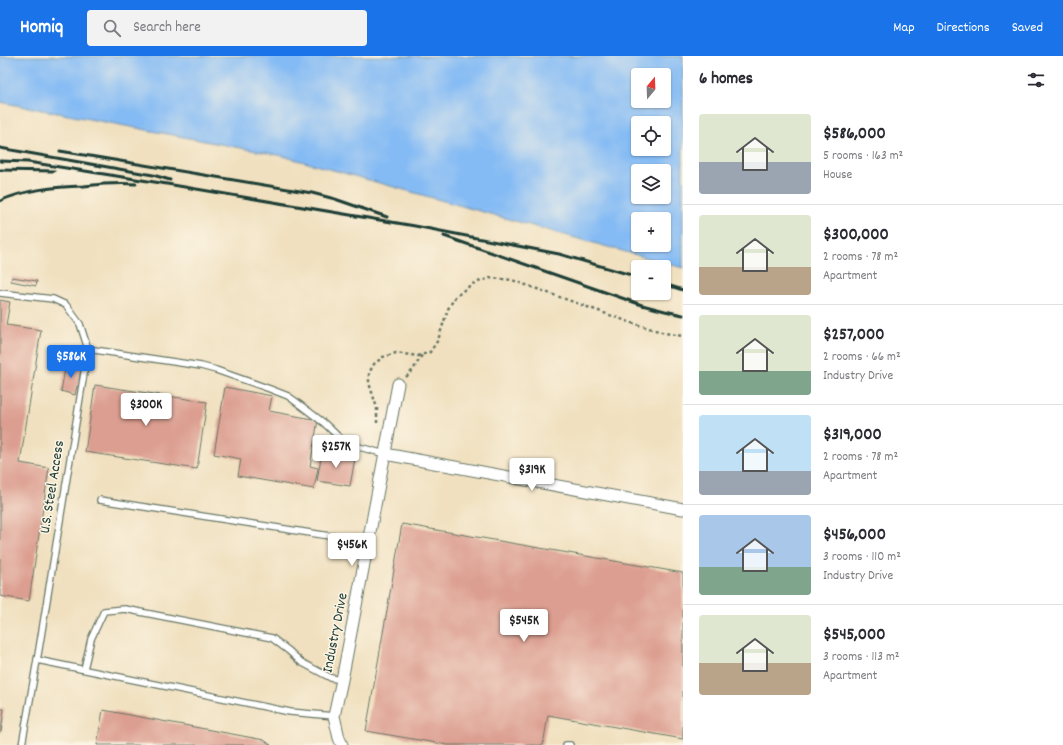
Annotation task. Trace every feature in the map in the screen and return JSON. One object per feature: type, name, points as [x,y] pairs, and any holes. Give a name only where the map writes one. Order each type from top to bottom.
[{"type":"street","name":"Industry Drive","points":[[342,745],[338,738],[334,716],[398,384]]},
{"type":"street","points":[[385,454],[683,509]]},
{"type":"lane","name":"U.S. Steel Access","points":[[0,292],[53,299],[66,305],[80,324],[88,348],[22,745]]},
{"type":"lane","points":[[88,348],[188,363],[216,370],[274,390],[295,401],[324,423],[343,441],[354,446],[385,454]]},
{"type":"lane","points":[[100,500],[368,542]]},
{"type":"lane","points":[[84,669],[91,639],[104,611],[125,609],[272,638],[301,662],[331,678],[342,680]]},
{"type":"lane","points":[[37,660],[290,712],[334,716]]},
{"type":"path","points":[[376,429],[378,421],[377,408],[368,383],[369,373],[374,364],[383,356],[396,353],[418,356],[430,352],[438,340],[448,309],[454,297],[472,284],[490,278],[512,280],[632,323],[665,333],[683,336]]},
{"type":"path","points":[[398,384],[413,370],[422,355]]},
{"type":"water","points":[[0,56],[683,56],[683,268],[671,265],[671,260],[654,260],[283,156],[0,102]]},
{"type":"building","points":[[12,277],[37,281],[36,286],[11,281]]},
{"type":"building","points":[[0,300],[10,302],[6,325],[41,330],[20,463],[49,468],[29,601],[0,596]]},
{"type":"building","points":[[66,364],[81,368],[79,380],[81,380],[80,387],[77,386],[75,395],[61,391]]},
{"type":"building","points":[[95,385],[207,402],[197,469],[85,452]]},
{"type":"building","points":[[225,387],[272,396],[269,411],[318,420],[310,466],[318,468],[314,489],[238,476],[241,459],[214,454]]},
{"type":"building","points":[[322,452],[355,458],[350,486],[317,481]]},
{"type":"building","points":[[402,524],[683,573],[683,739],[548,715],[543,745],[448,745],[366,731]]},
{"type":"building","points":[[0,709],[4,709],[1,732],[0,732]]},
{"type":"building","points":[[103,710],[264,740],[271,745],[97,745]]},
{"type":"railway","points":[[0,148],[153,175],[170,180]]},
{"type":"railway","points":[[60,151],[312,193],[335,199],[387,217]]},
{"type":"railway","points":[[0,161],[28,162],[415,226],[559,254],[631,275]]},
{"type":"railway","points":[[0,170],[54,171]]},
{"type":"railway","points":[[0,201],[31,191],[52,188],[110,184],[136,184]]},
{"type":"railway","points":[[444,236],[642,305],[683,315]]},
{"type":"railway","points":[[671,286],[683,290]]}]
